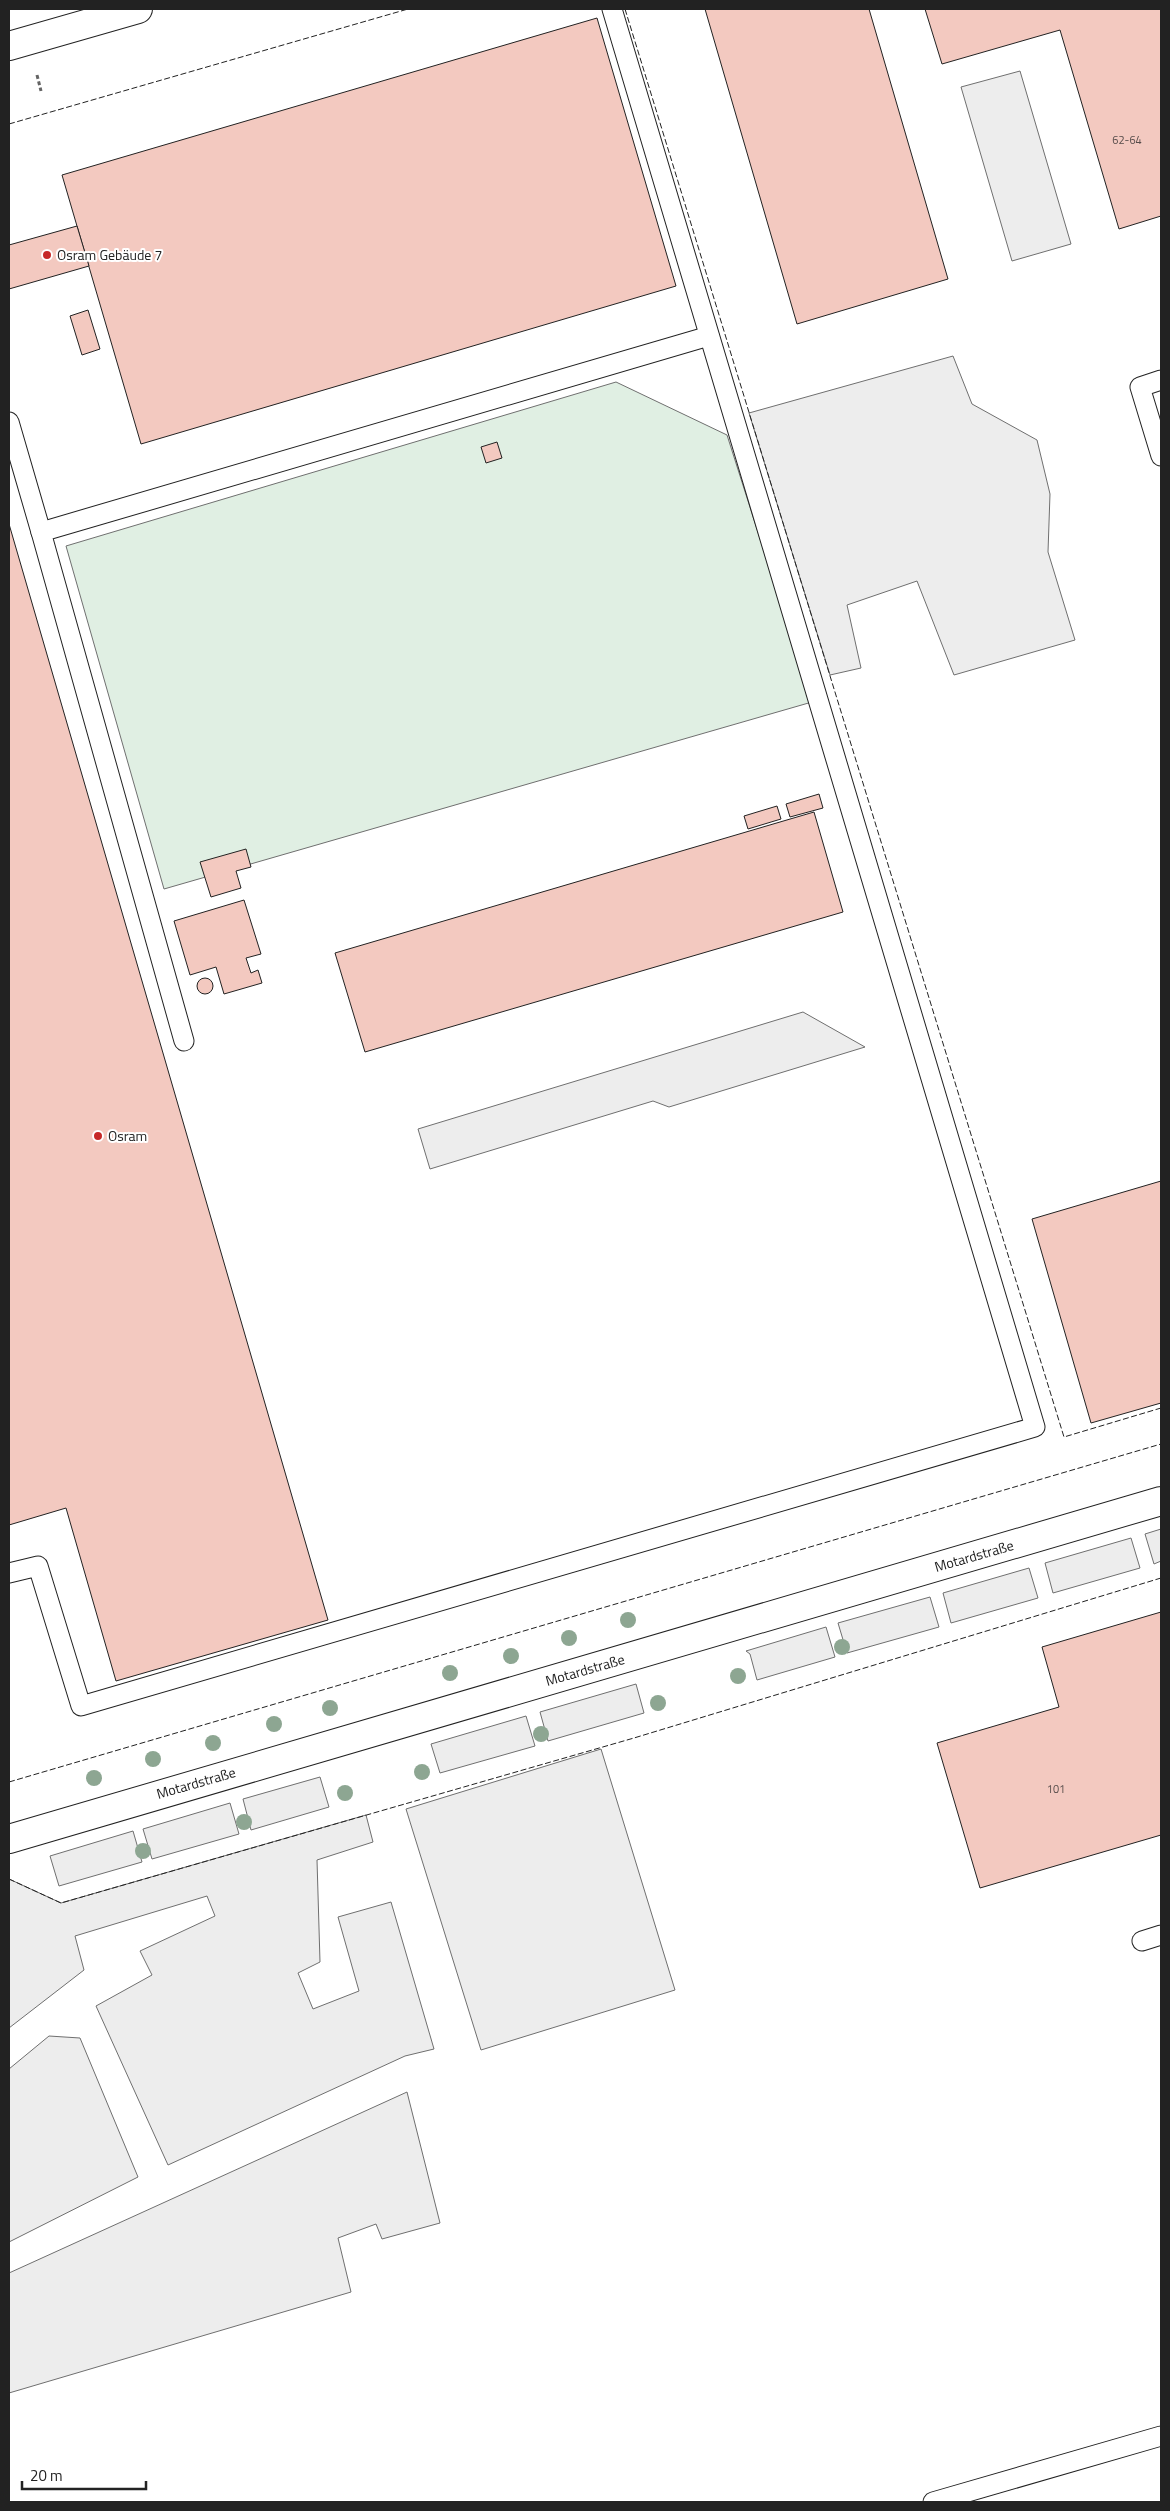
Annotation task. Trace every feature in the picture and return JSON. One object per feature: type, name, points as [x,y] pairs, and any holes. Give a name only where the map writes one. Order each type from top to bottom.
[{"type":"street","points":[[9,46],[138,9]]},
{"type":"street","name":"Motardstraße","points":[[9,1839],[1161,1501]]},
{"type":"lane","points":[[9,1573],[38,1566],[82,1706],[1035,1427],[612,9]]},
{"type":"lane","points":[[41,532],[709,336]]},
{"type":"lane","points":[[1161,380],[1140,387],[1161,456]]},
{"type":"lane","points":[[9,422],[184,1042]]},
{"type":"lane","points":[[1142,1940],[1161,1935]]},
{"type":"lane","points":[[933,2502],[1161,2436]]},
{"type":"green space","points":[[616,382],[727,435],[812,702],[164,889],[66,546]]},
{"type":"shaded area","points":[[1020,71],[1071,244],[1012,261],[961,87]]},
{"type":"shaded area","points":[[953,356],[972,404],[1037,440],[1050,494],[1048,552],[1075,640],[954,675],[917,581],[847,605],[861,668],[830,675],[749,413]]},
{"type":"shaded area","points":[[803,1012],[865,1047],[669,1107],[653,1101],[430,1169],[418,1129]]},
{"type":"shaded area","points":[[1161,1529],[1161,1561],[1154,1564],[1145,1534]]},
{"type":"shaded area","points":[[1131,1538],[1140,1568],[1053,1593],[1045,1563]]},
{"type":"shaded area","points":[[1029,1568],[1038,1598],[951,1623],[943,1593]]},
{"type":"shaded area","points":[[930,1597],[939,1627],[847,1653],[838,1623]]},
{"type":"shaded area","points":[[826,1627],[835,1657],[757,1680],[750,1654],[746,1651]]},
{"type":"shaded area","points":[[636,1684],[644,1713],[548,1741],[540,1712]]},
{"type":"shaded area","points":[[526,1716],[535,1746],[440,1773],[431,1744]]},
{"type":"shaded area","points":[[601,1749],[675,1990],[481,2050],[406,1809]]},
{"type":"shaded area","points":[[320,1777],[329,1807],[251,1830],[243,1799]]},
{"type":"shaded area","points":[[230,1803],[239,1834],[152,1859],[143,1829]]},
{"type":"shaded area","points":[[366,1815],[373,1842],[317,1860],[320,1962],[298,1973],[313,2009],[359,1991],[338,1917],[391,1902],[434,2049],[405,2056],[168,2165],[96,2006],[152,1975],[140,1951],[215,1916],[207,1896],[75,1936],[84,1970],[9,2028],[9,1879],[61,1903]]},
{"type":"shaded area","points":[[133,1831],[142,1862],[59,1886],[50,1856]]},
{"type":"shaded area","points":[[49,2036],[80,2038],[138,2177],[9,2242],[9,2069]]},
{"type":"shaded area","points":[[407,2092],[440,2223],[382,2239],[376,2224],[338,2238],[351,2292],[9,2393],[9,2273]]},
{"type":"building","points":[[705,9],[869,9],[948,279],[797,324]]},
{"type":"building","points":[[925,9],[1161,9],[1161,216],[1119,229],[1060,30],[942,64]]},
{"type":"building","points":[[597,18],[676,286],[141,444],[62,175]]},
{"type":"building","name":"Osram Gebäude 7","points":[[77,226],[89,266],[9,289],[9,245]]},
{"type":"building","points":[[88,310],[100,349],[82,355],[70,316]]},
{"type":"building","points":[[497,442],[502,458],[486,463],[481,447]]},
{"type":"building","name":"Osram","points":[[9,524],[328,1620],[116,1681],[66,1508],[9,1525]]},
{"type":"building","points":[[819,794],[823,808],[790,817],[786,804]]},
{"type":"building","points":[[777,806],[781,819],[748,829],[744,816]]},
{"type":"building","points":[[814,812],[843,912],[365,1052],[335,953]]},
{"type":"building","points":[[246,849],[251,867],[236,871],[241,888],[211,897],[200,862]]},
{"type":"building","points":[[244,900],[261,954],[246,958],[251,973],[258,970],[262,983],[224,994],[216,967],[190,975],[174,921]]},
{"type":"building","points":[[205,978],[213,986],[205,994],[197,986]]},
{"type":"building","points":[[1161,1181],[1161,1403],[1091,1423],[1032,1219]]},
{"type":"building","points":[[1161,1612],[1161,1835],[980,1888],[937,1743],[1059,1707],[1042,1647]]},
{"type":"fence","points":[[9,124],[408,9]]},
{"type":"fence","points":[[625,9],[1064,1437],[1161,1408]]},
{"type":"fence","points":[[9,1782],[1161,1444]]},
{"type":"fence","points":[[9,1879],[61,1903],[634,1738],[1161,1578]]},
{"type":"place","name":"Osram Gebäude 7","points":[[47,255]]},
{"type":"place","name":"Osram","points":[[98,1136]]}]
